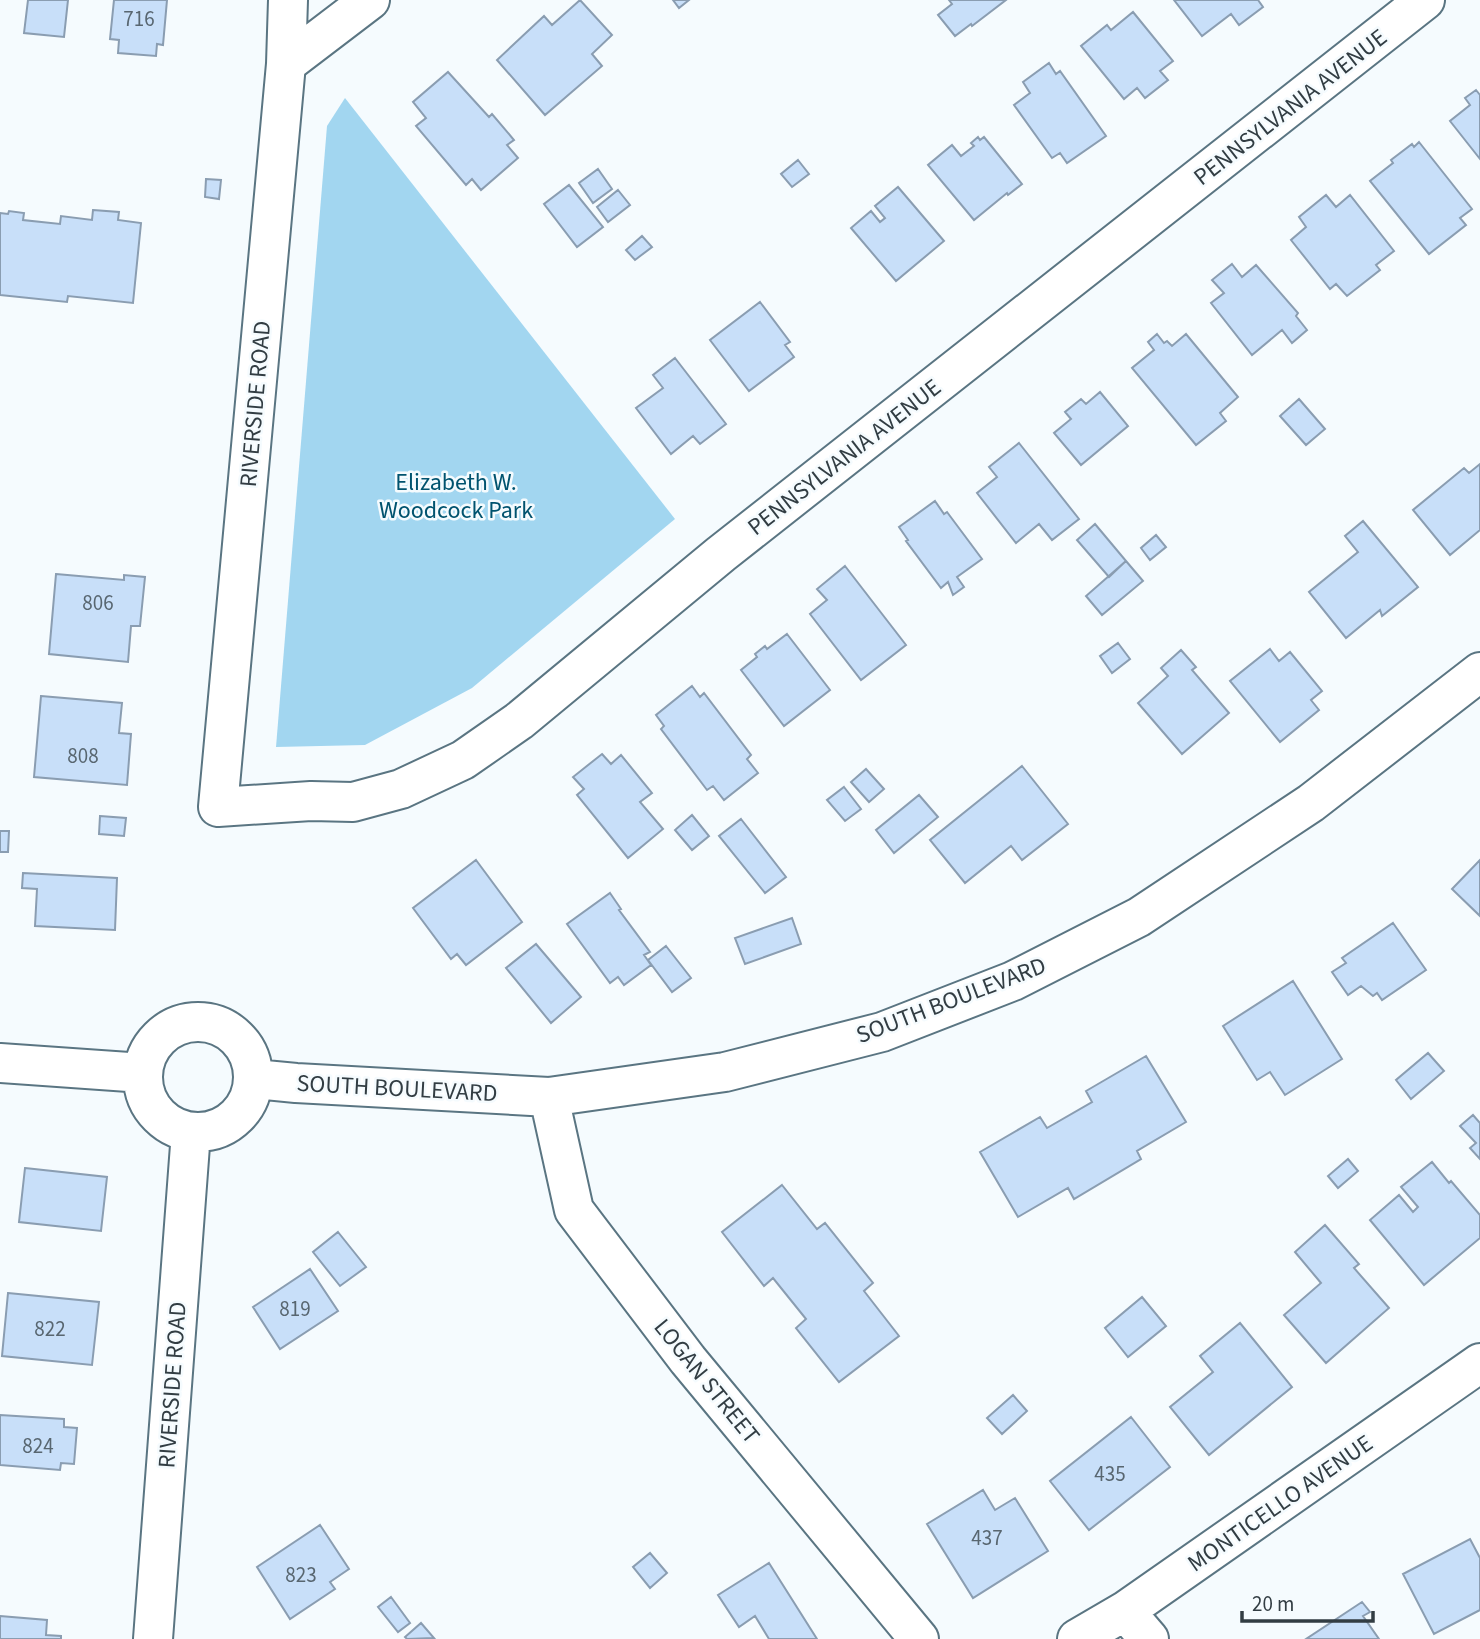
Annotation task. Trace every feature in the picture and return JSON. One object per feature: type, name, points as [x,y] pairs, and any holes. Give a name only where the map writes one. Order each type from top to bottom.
[{"type":"street","name":"RIVERSIDE ROAD","points":[[218,807],[285,64],[288,0]]},
{"type":"street","points":[[285,64],[370,0]]},
{"type":"street","name":"PENNSYLVANIA AVENUE","points":[[218,807],[353,802],[401,789],[463,760],[519,721],[732,545],[1425,0]]},
{"type":"street","name":"SOUTH BOULEVARD","points":[[254,1079],[549,1097],[725,1072],[882,1032],[1013,981],[1139,917],[1311,803],[1480,672]]},
{"type":"street","points":[[200,1021],[217,1025],[232,1034],[244,1047],[254,1079],[249,1098],[239,1113],[213,1130],[191,1132],[175,1128],[155,1112],[143,1090],[142,1073],[146,1056],[155,1042],[168,1030],[200,1021]]},
{"type":"street","points":[[0,1063],[142,1073]]},
{"type":"street","name":"LOGAN STREET","points":[[549,1097],[574,1210],[688,1360],[919,1639]]},
{"type":"street","name":"RIVERSIDE ROAD","points":[[152,1639],[191,1132]]},
{"type":"street","name":"MONTICELLO AVENUE","points":[[1077,1639],[1137,1625],[1480,1363]]},
{"type":"green space","name":"Elizabeth W. Woodcock Park","points":[[345,98],[675,519],[472,688],[365,745],[276,747],[327,126]]},
{"type":"building","points":[[28,0],[68,0],[64,37],[24,33]]},
{"type":"building","points":[[114,0],[167,0],[163,45],[157,44],[156,56],[118,53],[119,40],[110,39]]},
{"type":"building","points":[[580,0],[612,35],[592,54],[602,66],[545,115],[497,60],[544,16],[552,25]]},
{"type":"building","points":[[673,0],[689,0],[679,8]]},
{"type":"building","points":[[949,0],[1006,0],[955,36],[938,15],[952,4]]},
{"type":"building","points":[[1174,0],[1258,0],[1263,7],[1239,25],[1231,14],[1202,36]]},
{"type":"building","points":[[1133,12],[1173,61],[1160,71],[1168,80],[1145,98],[1137,88],[1124,99],[1081,46],[1107,25],[1111,30]]},
{"type":"building","points":[[1049,63],[1056,74],[1060,71],[1106,136],[1067,163],[1060,153],[1052,158],[1014,105],[1030,93],[1023,82]]},
{"type":"building","points":[[448,72],[489,117],[492,114],[514,140],[507,145],[518,158],[481,190],[472,179],[466,185],[416,126],[426,118],[413,102]]},
{"type":"building","points":[[1476,90],[1480,95],[1480,159],[1450,121],[1470,105],[1465,98]]},
{"type":"building","points":[[978,137],[980,140],[984,137],[1022,184],[974,220],[928,165],[952,145],[961,156],[974,146],[971,143]]},
{"type":"building","points":[[1419,142],[1472,209],[1460,218],[1466,225],[1429,254],[1370,181],[1393,163],[1391,160],[1412,144],[1414,147]]},
{"type":"building","points":[[798,160],[809,174],[792,187],[781,174]]},
{"type":"building","points":[[598,169],[612,189],[593,203],[579,183]]},
{"type":"building","points":[[206,179],[221,180],[219,199],[205,197]]},
{"type":"building","points":[[569,185],[603,227],[577,247],[544,204]]},
{"type":"building","points":[[898,187],[944,241],[896,281],[851,228],[871,211],[880,222],[885,218],[875,206]]},
{"type":"building","points":[[618,190],[630,205],[608,222],[597,207]]},
{"type":"building","points":[[1326,195],[1336,207],[1350,195],[1394,251],[1376,265],[1380,270],[1347,296],[1336,284],[1330,289],[1291,240],[1306,227],[1299,217]]},
{"type":"building","points":[[93,210],[119,212],[118,220],[141,223],[133,303],[68,296],[67,302],[0,295],[0,213],[24,213],[23,220],[60,224],[61,216],[92,220]]},
{"type":"building","points":[[642,236],[652,247],[635,260],[626,250]]},
{"type":"building","points":[[1232,264],[1242,277],[1256,265],[1298,313],[1296,316],[1307,330],[1292,343],[1282,330],[1252,355],[1211,303],[1224,293],[1212,280]]},
{"type":"building","points":[[760,302],[790,342],[785,345],[794,357],[749,391],[710,340]]},
{"type":"building","points":[[1157,334],[1164,343],[1167,341],[1172,346],[1186,334],[1238,397],[1220,413],[1226,421],[1196,445],[1132,368],[1154,350],[1148,342]]},
{"type":"building","points":[[675,358],[726,424],[700,444],[693,436],[671,454],[636,408],[663,388],[653,375]]},
{"type":"building","points":[[1100,392],[1128,426],[1081,465],[1054,433],[1071,419],[1065,412],[1081,399],[1086,404]]},
{"type":"building","points":[[1299,399],[1325,429],[1306,445],[1280,416]]},
{"type":"building","points":[[1019,443],[1079,519],[1052,540],[1039,524],[1016,543],[977,493],[997,477],[989,467]]},
{"type":"building","points":[[1480,464],[1480,530],[1450,555],[1413,510],[1464,468],[1469,473]]},
{"type":"building","points":[[935,501],[944,514],[947,512],[982,559],[957,577],[964,587],[953,595],[948,582],[941,588],[906,541],[908,540],[899,527]]},
{"type":"building","points":[[1363,521],[1418,587],[1382,616],[1380,610],[1346,638],[1309,592],[1358,552],[1345,536]]},
{"type":"building","points":[[1095,524],[1126,561],[1109,577],[1077,540]]},
{"type":"building","points":[[1156,535],[1166,547],[1150,560],[1141,548]]},
{"type":"building","points":[[1126,561],[1143,581],[1102,615],[1086,596]]},
{"type":"building","points":[[845,566],[906,645],[861,680],[810,614],[827,600],[817,589]]},
{"type":"building","points":[[56,574],[124,580],[124,575],[145,577],[140,626],[131,626],[128,662],[49,654]]},
{"type":"building","points":[[787,634],[830,690],[784,726],[741,670],[757,657],[755,654],[765,646],[767,649]]},
{"type":"building","points":[[1118,643],[1130,659],[1112,673],[1100,656]]},
{"type":"building","points":[[1270,649],[1279,661],[1290,652],[1322,691],[1311,700],[1319,710],[1280,742],[1230,681]]},
{"type":"building","points":[[1181,650],[1196,667],[1192,670],[1229,713],[1182,754],[1138,703],[1168,676],[1161,668]]},
{"type":"building","points":[[692,686],[700,697],[704,693],[751,755],[747,759],[758,773],[724,800],[713,786],[707,790],[661,729],[664,726],[656,715]]},
{"type":"building","points":[[41,696],[122,703],[119,733],[131,734],[127,785],[34,777]]},
{"type":"building","points":[[602,754],[611,764],[621,755],[652,793],[640,802],[663,829],[628,858],[577,795],[584,789],[573,777]]},
{"type":"building","points":[[1022,766],[1068,824],[1022,860],[1011,846],[965,883],[930,840]]},
{"type":"building","points":[[866,769],[884,789],[869,802],[851,782]]},
{"type":"building","points":[[844,787],[861,809],[845,821],[827,800]]},
{"type":"building","points":[[919,795],[938,817],[894,853],[876,830]]},
{"type":"building","points":[[692,815],[709,836],[692,850],[675,830]]},
{"type":"building","points":[[100,816],[126,818],[124,836],[99,834]]},
{"type":"building","points":[[741,819],[786,877],[765,893],[719,836]]},
{"type":"building","points":[[0,831],[9,831],[8,852],[0,852]]},
{"type":"building","points":[[476,860],[522,922],[466,965],[457,954],[451,959],[413,908]]},
{"type":"building","points":[[1480,860],[1480,916],[1452,889]]},
{"type":"building","points":[[23,873],[117,878],[115,930],[35,926],[37,889],[22,888]]},
{"type":"building","points":[[610,893],[650,952],[644,955],[651,965],[624,985],[618,977],[610,983],[567,924]]},
{"type":"building","points":[[792,918],[801,944],[745,964],[735,938]]},
{"type":"building","points":[[1393,923],[1426,970],[1382,1000],[1377,993],[1373,996],[1361,986],[1348,995],[1332,972],[1346,963],[1342,958]]},
{"type":"building","points":[[536,944],[581,997],[551,1023],[506,968]]},
{"type":"building","points":[[666,946],[691,978],[672,992],[648,960]]},
{"type":"building","points":[[1293,981],[1342,1059],[1285,1095],[1270,1072],[1257,1080],[1223,1026]]},
{"type":"building","points":[[1428,1053],[1444,1071],[1411,1099],[1396,1080]]},
{"type":"building","points":[[1146,1056],[1186,1122],[1137,1151],[1141,1159],[1074,1199],[1068,1188],[1018,1217],[980,1152],[1040,1117],[1047,1128],[1092,1102],[1086,1091]]},
{"type":"building","points":[[1473,1115],[1480,1123],[1480,1159],[1470,1148],[1476,1143],[1460,1126]]},
{"type":"building","points":[[1348,1159],[1358,1171],[1338,1188],[1328,1176]]},
{"type":"building","points":[[1432,1162],[1480,1215],[1480,1238],[1424,1285],[1370,1220],[1399,1195],[1413,1212],[1418,1207],[1401,1187]]},
{"type":"building","points":[[25,1168],[107,1177],[101,1231],[19,1222]]},
{"type":"building","points":[[782,1185],[817,1229],[825,1223],[873,1283],[864,1291],[899,1336],[839,1382],[796,1328],[806,1319],[773,1278],[764,1286],[722,1232]]},
{"type":"building","points":[[1325,1225],[1359,1264],[1354,1268],[1389,1308],[1326,1363],[1284,1315],[1321,1283],[1295,1252]]},
{"type":"building","points":[[338,1232],[366,1267],[340,1286],[313,1252]]},
{"type":"building","points":[[310,1269],[338,1311],[280,1349],[253,1307]]},
{"type":"building","points":[[8,1293],[99,1302],[92,1365],[2,1356]]},
{"type":"building","points":[[1142,1297],[1166,1326],[1128,1357],[1105,1328]]},
{"type":"building","points":[[1240,1323],[1292,1387],[1209,1455],[1170,1407],[1213,1372],[1200,1356]]},
{"type":"building","points":[[1013,1395],[1027,1411],[1002,1434],[987,1418]]},
{"type":"building","points":[[0,1415],[64,1419],[64,1427],[77,1428],[74,1464],[61,1463],[60,1470],[0,1465]]},
{"type":"building","points":[[1131,1417],[1170,1467],[1089,1530],[1050,1481]]},
{"type":"building","points":[[983,1490],[995,1510],[1015,1498],[1048,1551],[973,1598],[927,1524]]},
{"type":"building","points":[[320,1525],[349,1569],[330,1582],[335,1589],[290,1619],[257,1567]]},
{"type":"building","points":[[1470,1539],[1480,1558],[1480,1610],[1434,1634],[1403,1574]]},
{"type":"building","points":[[650,1553],[667,1573],[650,1588],[633,1567]]},
{"type":"building","points":[[769,1563],[817,1639],[769,1639],[755,1616],[739,1627],[718,1595]]},
{"type":"building","points":[[391,1597],[410,1623],[398,1632],[378,1607]]},
{"type":"building","points":[[1362,1602],[1370,1612],[1363,1616],[1379,1639],[1306,1639]]},
{"type":"building","points":[[0,1616],[47,1620],[46,1635],[61,1636],[61,1639],[0,1639]]},
{"type":"building","points":[[421,1623],[434,1638],[405,1637]]}]
